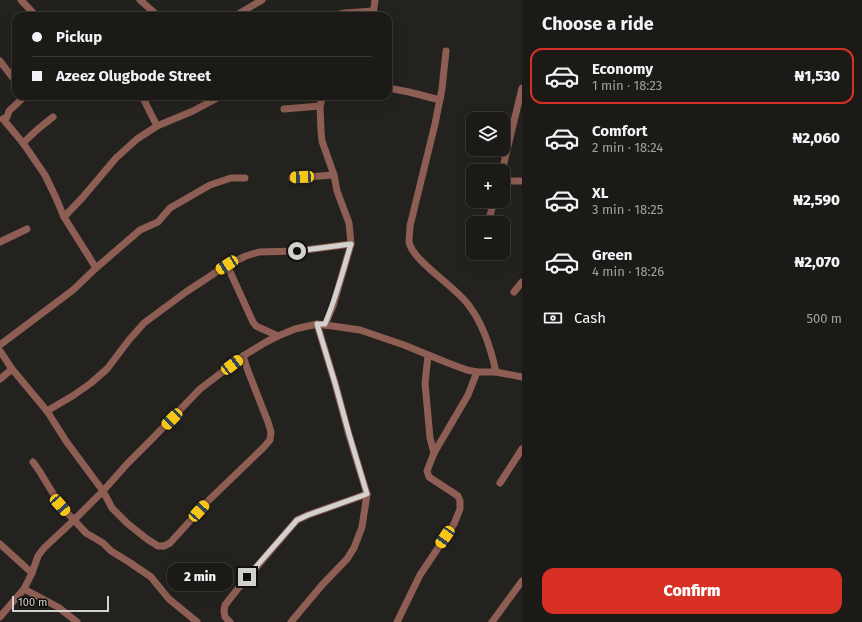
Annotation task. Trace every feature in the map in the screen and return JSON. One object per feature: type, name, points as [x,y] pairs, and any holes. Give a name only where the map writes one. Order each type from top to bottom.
[{"type":"street","points":[[21,0],[31,12]]},
{"type":"street","points":[[140,0],[154,12]]},
{"type":"street","points":[[242,12],[262,0]]},
{"type":"street","points":[[373,12],[374,0]]},
{"type":"street","points":[[446,51],[440,100],[410,226],[410,242],[415,254],[420,260],[455,290],[469,306],[481,325],[493,358],[496,372]]},
{"type":"street","points":[[0,61],[12,77]]},
{"type":"street","points":[[504,164],[522,88]]},
{"type":"street","points":[[392,89],[440,100]]},
{"type":"street","points":[[21,100],[9,111],[7,117],[2,120],[23,143],[45,175],[64,217],[96,268]]},
{"type":"street","points":[[144,100],[157,126]]},
{"type":"street","points":[[64,217],[116,158],[137,139],[157,126],[193,111],[214,100]]},
{"type":"street","points":[[322,100],[320,106],[320,131],[334,175],[337,192],[349,223],[351,244],[335,299],[325,324]]},
{"type":"street","points":[[284,109],[320,106]]},
{"type":"street","points":[[23,143],[53,117]]},
{"type":"street","points":[[292,178],[334,175]]},
{"type":"street","points":[[0,345],[73,290],[140,230],[158,222],[170,208],[210,185],[231,178],[245,178]]},
{"type":"street","points":[[510,181],[522,181]]},
{"type":"street","points":[[0,242],[27,229]]},
{"type":"street","points":[[47,411],[80,391],[107,369],[144,323],[186,292],[227,265],[259,252],[297,251],[351,244]]},
{"type":"street","points":[[227,265],[253,322],[256,326],[278,336]]},
{"type":"street","points":[[514,292],[522,282]]},
{"type":"street","points":[[0,618],[24,589],[38,556],[44,548],[103,491],[127,464],[200,389],[243,356],[278,336],[295,329],[317,324],[325,324],[360,330],[404,345],[448,364],[477,372],[496,372],[522,377]]},
{"type":"street","points":[[291,622],[322,585],[347,559],[354,548],[362,527],[367,494],[317,324]]},
{"type":"street","points":[[0,351],[12,369],[47,411],[66,441],[103,491],[112,508],[128,524],[158,546],[164,546],[170,543],[208,501],[270,440],[271,432],[268,422],[243,356]]},
{"type":"street","points":[[428,356],[425,383],[430,438],[434,453]]},
{"type":"street","points":[[0,379],[12,369]]},
{"type":"street","points":[[397,622],[420,575],[454,524],[460,509],[460,501],[458,496],[429,476],[427,471],[434,453],[468,395],[477,372]]},
{"type":"street","points":[[500,483],[522,449]]},
{"type":"street","points":[[33,462],[60,505],[86,533],[103,543],[110,552],[129,562],[150,577],[170,599],[197,622]]},
{"type":"street","points":[[230,622],[225,617],[225,605],[297,520],[367,494]]},
{"type":"street","points":[[0,544],[32,573]]},
{"type":"street","points":[[492,622],[522,581]]},
{"type":"street","points":[[24,589],[58,608],[77,622]]},
{"type":"route","points":[[247,577],[297,520],[367,494],[317,324],[325,324],[333,306],[351,244],[297,251]]}]
